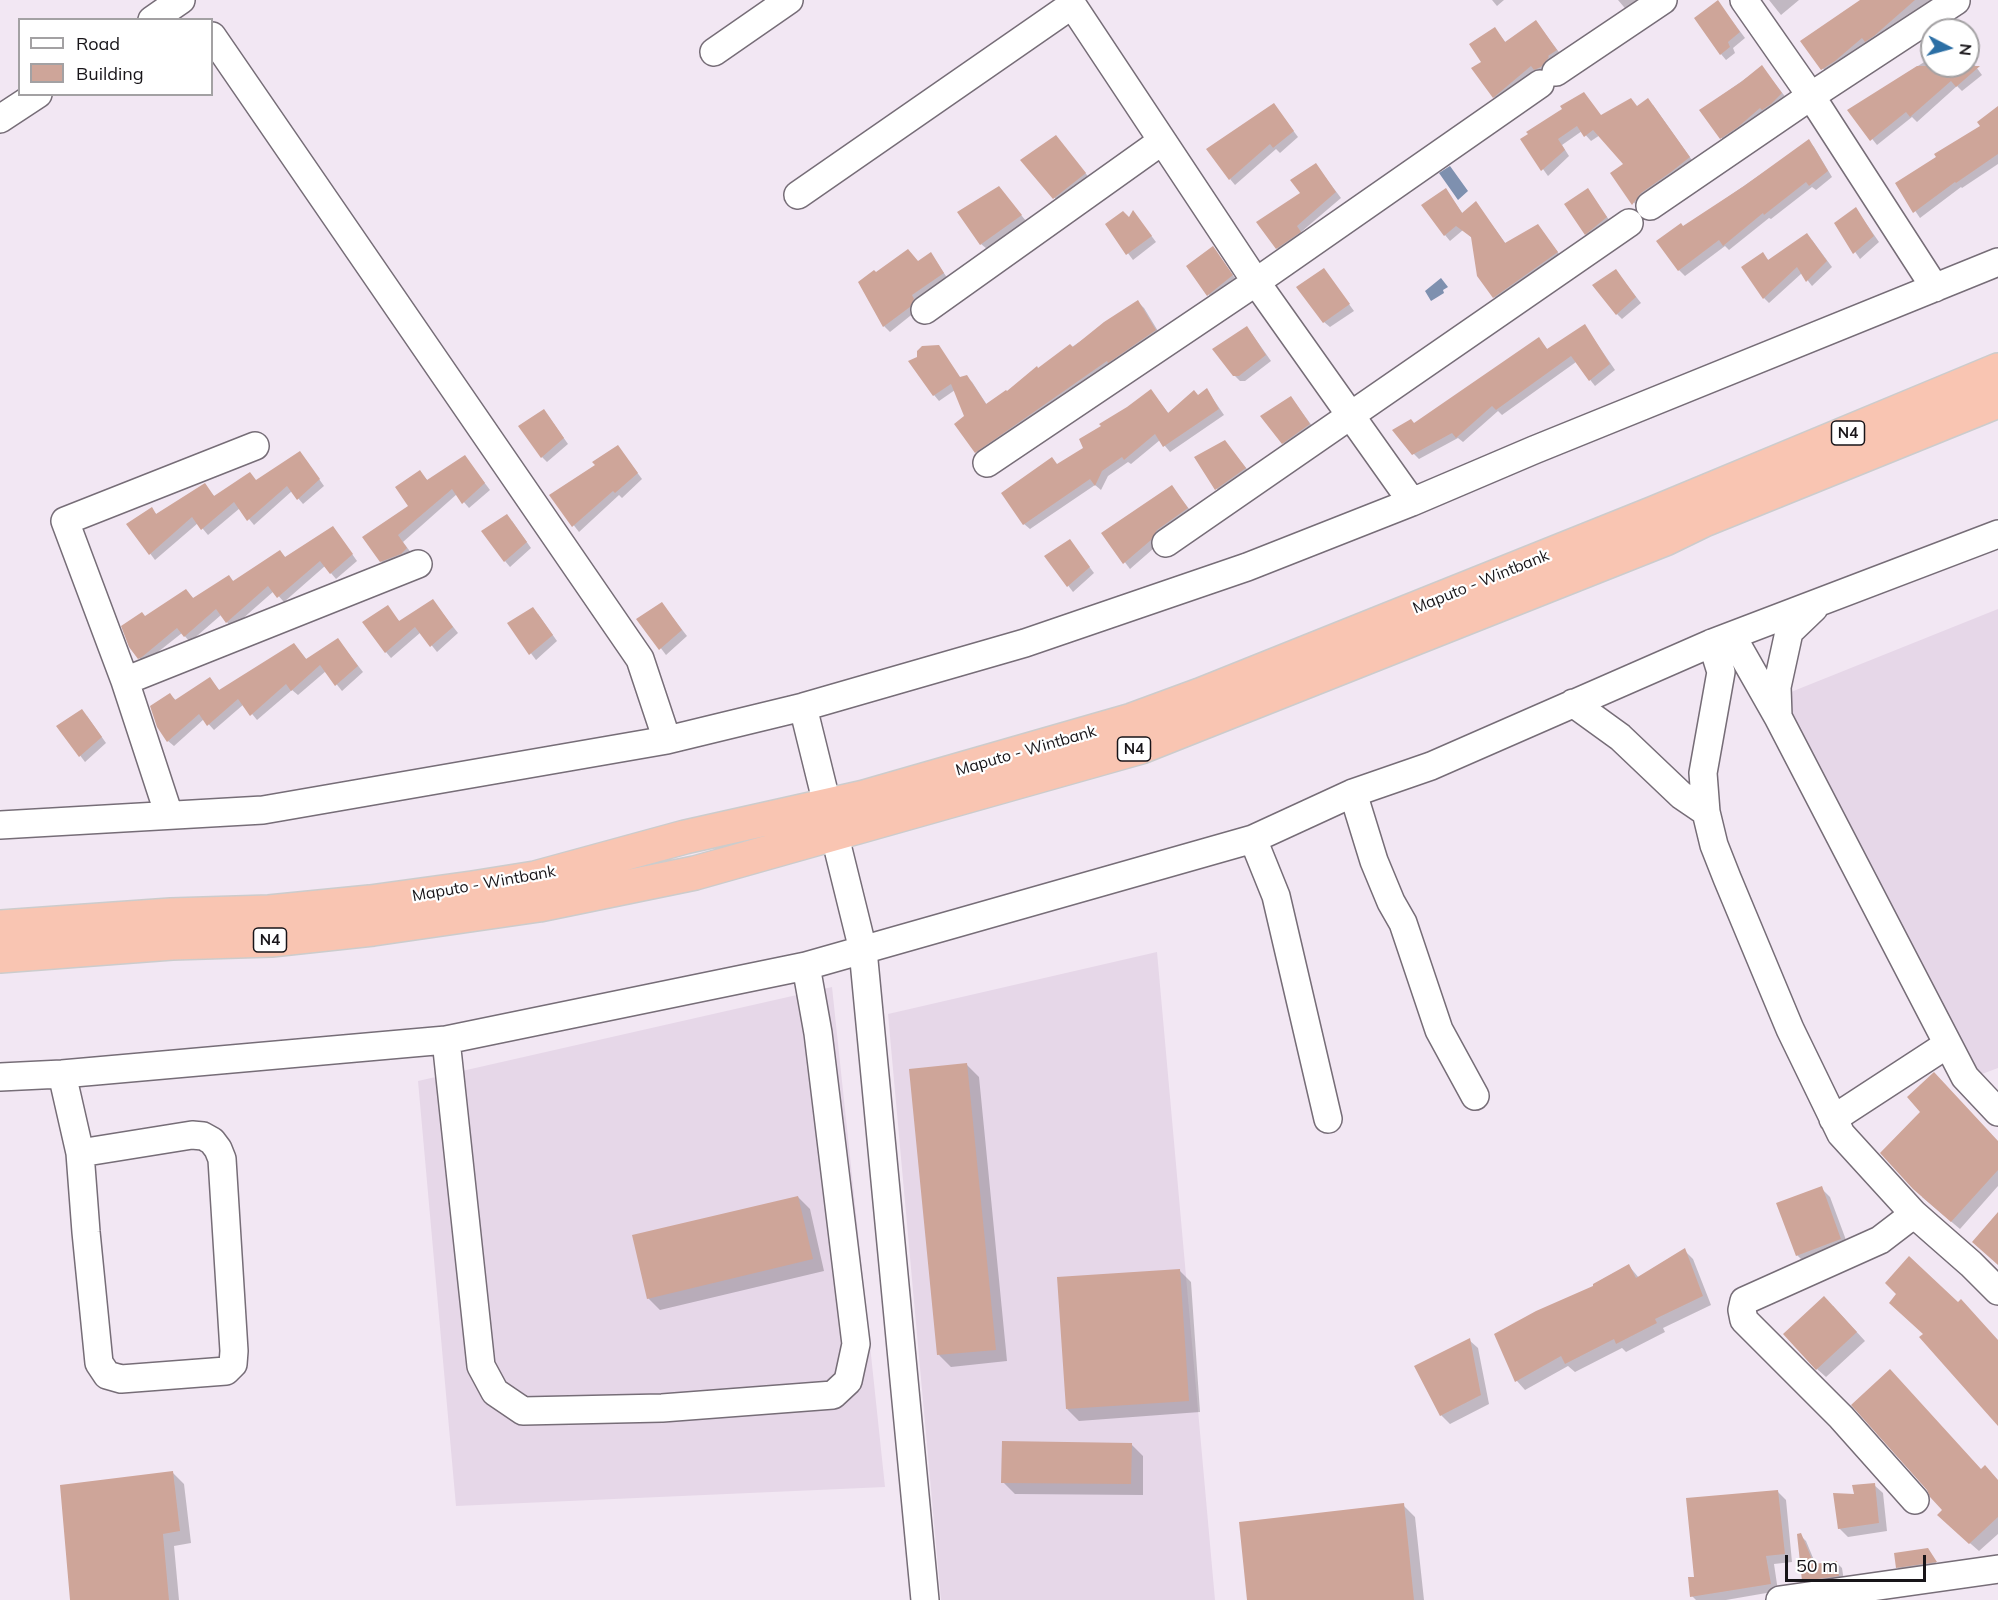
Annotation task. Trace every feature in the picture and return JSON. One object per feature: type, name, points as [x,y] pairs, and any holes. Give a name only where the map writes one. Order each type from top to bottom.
[{"type":"highway","name":"Maputo - Wintbank","points":[[0,956],[172,943],[271,940],[373,929],[476,916],[673,878],[831,820],[1132,720],[1200,695],[1654,513],[1998,370]]},
{"type":"highway","name":"Maputo - Wintbank","points":[[0,927],[171,915],[269,912],[370,902],[472,888],[535,878],[685,837],[831,820],[1054,772],[1141,747],[1170,736],[1665,539],[1704,520],[1998,401]]},
{"type":"street","points":[[155,18],[181,0]]},
{"type":"street","points":[[714,52],[789,0]]},
{"type":"street","points":[[987,463],[1256,282],[1663,0]]},
{"type":"street","points":[[1744,0],[1811,96],[1935,288]]},
{"type":"street","points":[[1650,206],[1956,1]]},
{"type":"street","points":[[798,195],[1070,3],[1256,282],[1412,502]]},
{"type":"street","points":[[213,37],[640,659],[667,740]]},
{"type":"street","points":[[0,119],[35,96]]},
{"type":"street","points":[[925,310],[1162,141]]},
{"type":"street","points":[[1166,543],[1629,223]]},
{"type":"street","points":[[0,825],[263,810],[667,740],[803,707],[1024,643],[1247,567],[1412,502],[1998,261]]},
{"type":"street","points":[[169,815],[125,681],[65,521],[255,446]]},
{"type":"street","points":[[0,1077],[62,1074],[446,1040],[806,966],[1253,840],[1353,793],[1431,766],[1722,639],[1998,534]]},
{"type":"street","points":[[125,681],[418,564]]},
{"type":"street","points":[[1778,717],[1777,687],[1789,632],[1824,599]]},
{"type":"street","points":[[1722,639],[1778,717],[1965,1077],[1998,1112]]},
{"type":"street","points":[[1722,639],[1721,672],[1703,773],[1706,812],[1714,845],[1758,956],[1819,1092],[1841,1134],[1914,1214],[1998,1291]]},
{"type":"street","points":[[1574,703],[1620,737],[1681,795],[1706,812]]},
{"type":"street","points":[[803,707],[863,950],[925,1600]]},
{"type":"street","points":[[1353,793],[1374,861],[1391,902],[1403,923],[1439,1030],[1474,1096]]},
{"type":"street","points":[[1253,840],[1276,896],[1328,1119]]},
{"type":"street","points":[[446,1040],[481,1366],[495,1392],[523,1411],[662,1408],[833,1395],[848,1381],[856,1344],[818,1033],[806,966]]},
{"type":"street","points":[[1833,1119],[1948,1044]]},
{"type":"street","points":[[62,1074],[80,1153],[99,1363],[107,1375],[121,1379],[226,1371],[233,1364],[234,1351],[222,1159],[218,1149],[203,1136],[192,1135],[80,1153]]},
{"type":"street","points":[[1914,1214],[1880,1240],[1744,1301],[1742,1310],[1744,1320],[1840,1417],[1915,1500]]},
{"type":"street","points":[[1780,1600],[1820,1597],[1998,1569]]},
{"type":"shaded area","points":[[1998,609],[1998,1068],[1974,1077],[1781,696]]},
{"type":"shaded area","points":[[1157,952],[1215,1600],[941,1600],[888,1014]]},
{"type":"shaded area","points":[[832,987],[885,1487],[456,1506],[418,1081]]},
{"type":"water","points":[[1450,166],[1468,191],[1458,200],[1439,173]]},
{"type":"water","points":[[1441,278],[1448,287],[1443,290],[1444,293],[1431,301],[1425,291]]},
{"type":"building","points":[[1718,0],[1740,32],[1728,42],[1730,47],[1720,55],[1694,18]]},
{"type":"building","points":[[1860,0],[1915,0],[1874,36],[1865,42],[1862,38],[1821,70],[1800,41]]},
{"type":"building","points":[[1536,20],[1557,50],[1548,56],[1541,67],[1534,70],[1531,66],[1493,98],[1471,68],[1481,62],[1469,44],[1495,27],[1505,42]]},
{"type":"building","points":[[1762,65],[1782,93],[1771,104],[1762,110],[1760,108],[1720,139],[1699,110]]},
{"type":"building","points":[[1917,66],[1920,66],[1920,78],[1966,78],[1956,87],[1951,81],[1910,117],[1906,112],[1870,141],[1847,110]]},
{"type":"building","points":[[1584,92],[1601,115],[1631,98],[1637,106],[1648,98],[1690,157],[1641,193],[1632,205],[1610,173],[1623,164],[1593,130],[1584,137],[1577,126],[1558,139],[1565,150],[1541,171],[1520,139],[1528,134],[1526,132],[1562,109],[1560,106]]},
{"type":"building","points":[[1274,103],[1294,131],[1273,148],[1270,144],[1229,180],[1206,149]]},
{"type":"building","points":[[1998,106],[1998,154],[1913,213],[1895,183],[1936,157],[1934,154],[1980,126],[1977,122]]},
{"type":"building","points":[[1056,135],[1086,173],[1053,199],[1020,160]]},
{"type":"building","points":[[1809,139],[1828,171],[1809,186],[1806,182],[1723,246],[1719,240],[1678,271],[1656,241],[1681,223],[1683,226],[1744,186]]},
{"type":"building","points":[[1316,163],[1336,192],[1297,226],[1301,232],[1276,249],[1256,222],[1300,193],[1290,180]]},
{"type":"building","points":[[999,186],[1022,215],[980,245],[957,212]]},
{"type":"building","points":[[1446,188],[1462,213],[1476,201],[1505,243],[1538,224],[1558,252],[1493,298],[1477,276],[1471,237],[1456,226],[1444,236],[1421,205]]},
{"type":"building","points":[[1588,188],[1607,217],[1585,235],[1564,204]]},
{"type":"building","points":[[1856,207],[1874,236],[1853,254],[1834,223]]},
{"type":"building","points":[[1133,210],[1152,236],[1126,255],[1105,224],[1123,211],[1129,217]]},
{"type":"building","points":[[1807,233],[1827,261],[1806,282],[1797,267],[1763,299],[1741,267],[1763,252],[1768,260]]},
{"type":"building","points":[[1213,246],[1233,275],[1207,296],[1186,266]]},
{"type":"building","points":[[908,249],[918,261],[931,252],[944,273],[912,295],[914,299],[910,307],[883,327],[858,282]]},
{"type":"building","points":[[1324,268],[1350,304],[1323,323],[1296,287]]},
{"type":"building","points":[[1616,269],[1636,297],[1616,315],[1592,285]]},
{"type":"building","points":[[1138,300],[1156,330],[1108,363],[1107,361],[975,453],[954,424],[964,416],[951,384],[933,396],[908,361],[917,357],[917,351],[922,346],[939,345],[960,377],[967,375],[986,404],[1007,391],[1037,366],[1038,368],[1070,344],[1073,347],[1104,322]]},
{"type":"building","points":[[1585,324],[1610,364],[1589,381],[1571,356],[1496,410],[1492,406],[1456,438],[1452,433],[1412,455],[1392,430],[1411,419],[1414,423],[1539,337],[1547,349]]},
{"type":"building","points":[[1247,326],[1266,355],[1239,376],[1233,376],[1212,349]]},
{"type":"building","points":[[1207,388],[1219,409],[1163,447],[1155,434],[1124,460],[1122,457],[1102,471],[1095,486],[1090,479],[1023,525],[1001,493],[1052,457],[1057,464],[1083,448],[1079,439],[1101,426],[1099,424],[1151,389],[1168,413],[1194,390],[1198,395]]},
{"type":"building","points":[[1291,396],[1310,424],[1282,444],[1260,416]]},
{"type":"building","points":[[544,409],[564,438],[541,458],[518,426]]},
{"type":"building","points":[[1225,440],[1246,468],[1215,490],[1194,457]]},
{"type":"building","points":[[618,445],[638,473],[615,493],[613,491],[572,527],[549,495],[595,465],[592,462]]},
{"type":"building","points":[[300,451],[320,479],[297,500],[287,486],[247,521],[234,502],[201,530],[192,517],[149,555],[126,524],[152,507],[156,514],[205,483],[214,496],[250,472],[256,480]]},
{"type":"building","points":[[465,455],[485,483],[462,504],[452,489],[398,535],[407,548],[401,554],[380,562],[362,537],[408,506],[395,487],[420,470],[427,480]]},
{"type":"building","points":[[1172,485],[1188,508],[1157,530],[1151,540],[1123,564],[1101,533]]},
{"type":"building","points":[[507,514],[527,542],[504,562],[481,531]]},
{"type":"building","points":[[333,526],[353,554],[330,574],[320,561],[277,598],[268,586],[226,623],[216,609],[184,637],[177,628],[138,659],[129,647],[121,626],[142,612],[145,616],[186,589],[193,598],[229,575],[233,581],[280,550],[285,557]]},
{"type":"building","points":[[1070,539],[1090,567],[1067,587],[1044,556]]},
{"type":"building","points":[[433,599],[453,627],[430,647],[415,627],[385,653],[362,622],[388,605],[399,621]]},
{"type":"building","points":[[662,602],[682,630],[659,650],[636,619]]},
{"type":"building","points":[[533,607],[553,635],[529,655],[507,623]]},
{"type":"building","points":[[338,638],[358,666],[335,686],[320,665],[291,691],[286,684],[250,716],[238,699],[207,726],[199,714],[167,742],[157,727],[150,706],[170,693],[175,700],[210,677],[219,690],[294,643],[306,659]]},
{"type":"building","points":[[82,709],[102,737],[79,757],[56,726]]},
{"type":"building","points":[[967,1063],[996,1350],[937,1355],[909,1069]]},
{"type":"building","points":[[1934,1072],[1998,1141],[1998,1170],[1951,1222],[1913,1189],[1880,1153],[1920,1112],[1907,1097]]},
{"type":"building","points":[[1822,1186],[1841,1239],[1796,1256],[1776,1203]]},
{"type":"building","points":[[798,1196],[813,1259],[647,1299],[632,1235]]},
{"type":"building","points":[[1998,1212],[1998,1265],[1972,1242]]},
{"type":"building","points":[[1685,1248],[1703,1296],[1655,1319],[1657,1323],[1616,1344],[1614,1339],[1565,1364],[1561,1356],[1515,1382],[1494,1334],[1536,1311],[1593,1286],[1629,1264],[1636,1278]]},
{"type":"building","points":[[1909,1256],[1958,1302],[1961,1299],[1998,1340],[1998,1426],[1919,1337],[1923,1334],[1889,1303],[1896,1294],[1885,1283]]},
{"type":"building","points":[[1180,1269],[1189,1401],[1066,1409],[1057,1277]]},
{"type":"building","points":[[1824,1296],[1857,1332],[1816,1370],[1783,1334]]},
{"type":"building","points":[[1470,1338],[1481,1395],[1440,1416],[1414,1366]]},
{"type":"building","points":[[1890,1369],[1981,1469],[1985,1465],[1998,1480],[1998,1517],[1969,1544],[1937,1515],[1942,1510],[1927,1490],[1851,1405]]},
{"type":"building","points":[[1002,1441],[1132,1443],[1131,1484],[1001,1483]]},
{"type":"building","points":[[173,1471],[180,1531],[163,1534],[169,1600],[70,1600],[60,1485]]},
{"type":"building","points":[[1875,1483],[1879,1523],[1838,1529],[1833,1493],[1854,1494],[1852,1485]]},
{"type":"building","points":[[1778,1490],[1785,1554],[1766,1556],[1771,1584],[1690,1597],[1688,1577],[1694,1577],[1686,1498]]},
{"type":"building","points":[[1404,1503],[1414,1600],[1247,1600],[1239,1522]]},
{"type":"building","points":[[1801,1533],[1814,1564],[1837,1561],[1839,1576],[1802,1581],[1797,1534]]},
{"type":"building","points":[[1928,1548],[1937,1562],[1896,1568],[1894,1553]]}]
